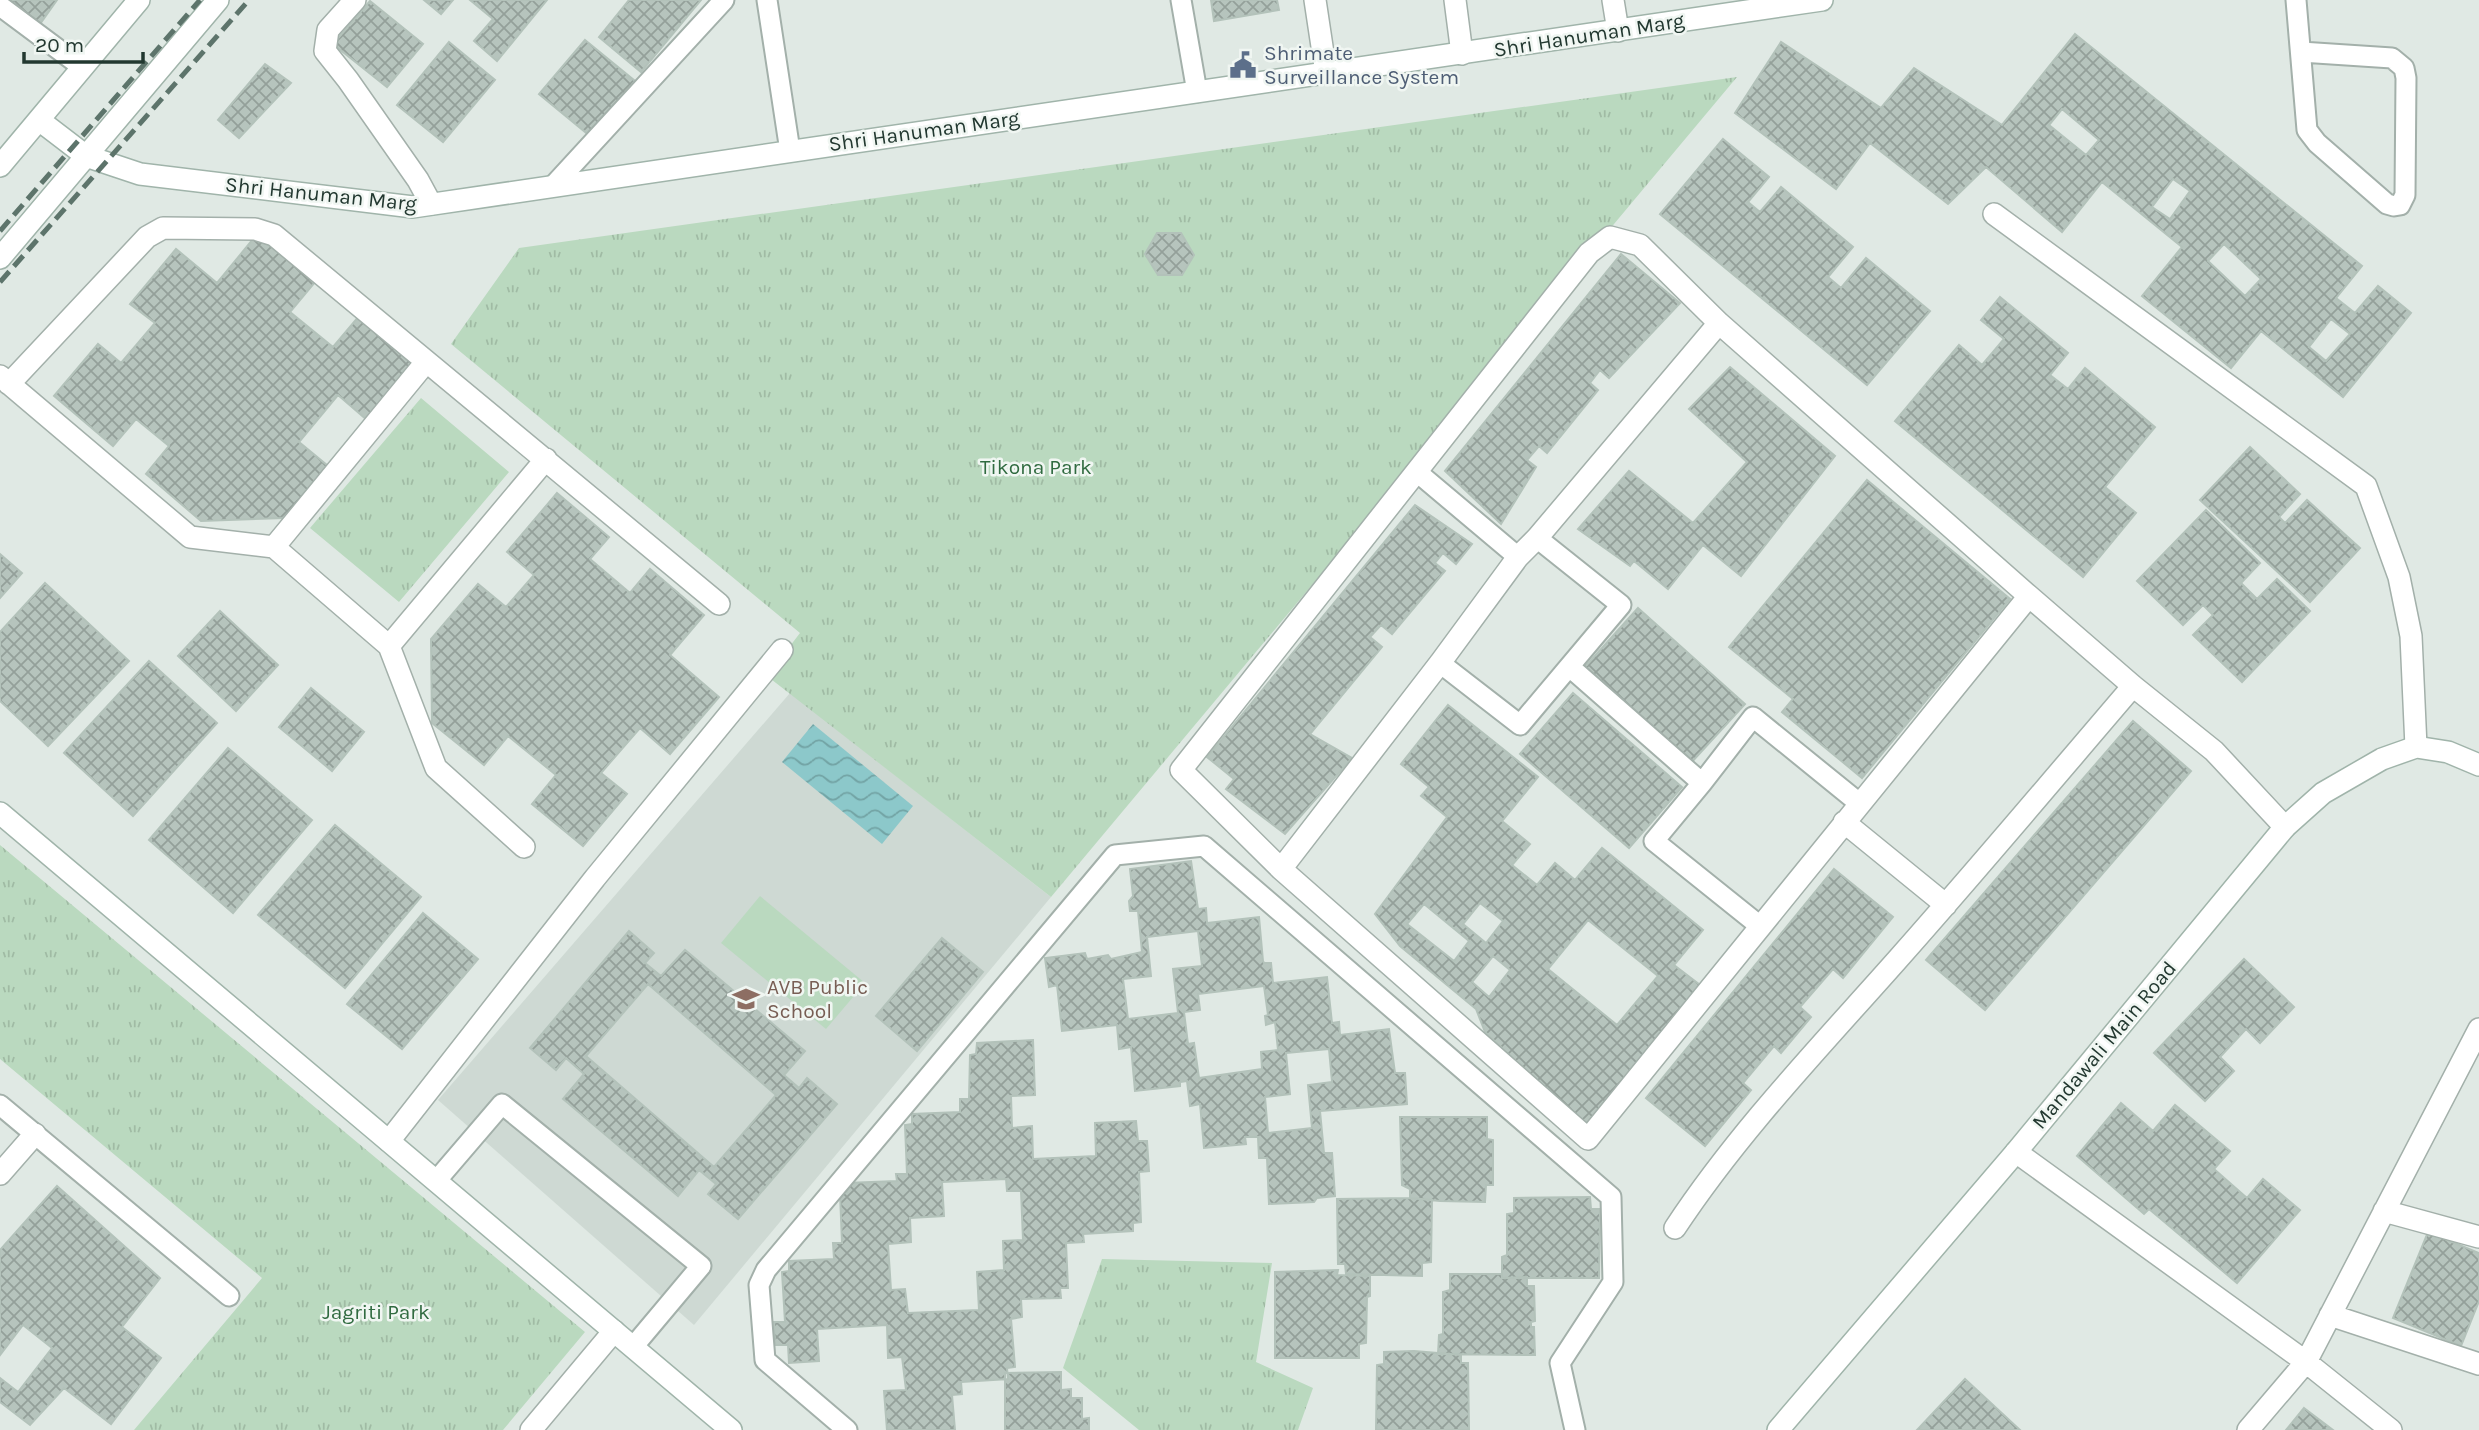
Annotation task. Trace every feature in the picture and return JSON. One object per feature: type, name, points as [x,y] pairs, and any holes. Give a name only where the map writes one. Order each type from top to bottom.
[{"type":"street","points":[[0,166],[139,0]]},
{"type":"street","points":[[0,258],[218,0]]},
{"type":"street","points":[[355,0],[328,30],[325,51],[418,180],[431,204]]},
{"type":"street","points":[[1315,0],[1326,73]]},
{"type":"street","points":[[1455,0],[1462,54]]},
{"type":"street","points":[[1613,0],[1618,31]]},
{"type":"street","name":"Shri Hanuman Marg","points":[[39,120],[86,156],[140,174],[413,207],[1618,31],[1762,4],[1822,0]]},
{"type":"street","points":[[1994,214],[2366,486],[2399,577],[2411,636],[2416,747]]},
{"type":"street","points":[[524,847],[436,768],[389,646],[274,547],[190,537],[5,380],[147,237],[163,228],[255,229],[274,235],[719,604]]},
{"type":"street","points":[[2029,596],[1588,1139],[1282,869],[1181,770],[1590,253],[1610,237],[1640,245],[1719,323],[2133,686],[2214,751],[2285,827]]},
{"type":"street","points":[[1282,869],[1518,557],[1538,538],[1719,323]]},
{"type":"street","points":[[274,547],[426,362]]},
{"type":"street","points":[[389,646],[546,459]]},
{"type":"street","points":[[389,1141],[595,878],[782,650]]},
{"type":"street","points":[[1675,1228],[1702,1187],[1776,1096],[1946,905],[2133,686]]},
{"type":"street","name":"Mandawali Main Road","points":[[1778,1430],[2016,1152],[2285,827],[2323,793],[2382,759],[2416,747],[2448,752],[2479,765]]},
{"type":"street","points":[[0,813],[732,1430]]},
{"type":"street","points":[[1844,822],[1946,905]]},
{"type":"street","points":[[2248,1430],[2306,1362],[2479,1029]]},
{"type":"street","points":[[0,1174],[35,1134]]},
{"type":"street","points":[[2016,1152],[2306,1362],[2391,1430]]},
{"type":"street","points":[[2384,1211],[2479,1237]]},
{"type":"street","points":[[2330,1315],[2479,1364]]},
{"type":"street","points":[[531,1430],[614,1331]]},
{"type":"lane","points":[[553,186],[724,0]]},
{"type":"lane","points":[[767,0],[790,151]]},
{"type":"lane","points":[[1181,0],[1197,92]]},
{"type":"lane","points":[[2296,0],[2306,123],[2312,137],[2387,204],[2400,205],[2406,195],[2404,68],[2392,58],[2301,52]]},
{"type":"lane","points":[[0,6],[82,67]]},
{"type":"lane","points":[[1418,472],[1518,557]]},
{"type":"lane","points":[[1440,663],[1520,725],[1571,668],[1621,605],[1538,538]]},
{"type":"lane","points":[[1571,668],[1702,783]]},
{"type":"lane","points":[[1760,926],[1654,841],[1753,717],[1859,803]]},
{"type":"lane","points":[[847,1430],[765,1360],[759,1286],[766,1270],[1115,855],[1204,846],[1611,1197],[1613,1282],[1560,1363],[1575,1430]]},
{"type":"lane","points":[[436,1181],[502,1104],[701,1266],[634,1347]]},
{"type":"lane","points":[[0,1105],[229,1296]]},
{"type":"shaded area","name":"AVB Public School","points":[[790,693],[1051,897],[694,1325],[438,1100]]},
{"type":"green space","name":"Tikona Park","points":[[1737,77],[1051,897],[767,676],[800,633],[451,344],[519,248]]},
{"type":"green space","points":[[421,398],[509,472],[399,602],[310,528]]},
{"type":"green space","name":"Jagriti Park","points":[[0,845],[585,1332],[503,1430],[134,1430],[262,1278],[0,1059]]},
{"type":"green space","points":[[760,896],[865,983],[826,1029],[721,943]]},
{"type":"green space","points":[[1102,1259],[1272,1263],[1256,1362],[1313,1388],[1298,1430],[1139,1430],[1063,1368]]},
{"type":"water","points":[[813,724],[913,806],[882,844],[782,762]]},
{"type":"building","points":[[7,0],[57,0],[40,24]]},
{"type":"building","points":[[424,0],[453,0],[441,14]]},
{"type":"building","points":[[470,0],[547,0],[497,61],[474,41],[493,19]]},
{"type":"building","points":[[629,0],[701,0],[641,72],[599,37]]},
{"type":"building","points":[[1211,0],[1277,0],[1279,10],[1214,21]]},
{"type":"building","points":[[370,1],[423,44],[387,87],[333,44]]},
{"type":"building","points":[[2075,34],[2362,266],[2336,298],[2355,313],[2378,286],[2411,313],[2343,397],[2261,331],[2231,368],[2142,296],[2182,247],[2102,182],[2062,232],[1986,167],[1948,204],[1870,143],[1836,189],[1735,113],[1781,42],[1881,108],[1914,68],[2002,125]],"holes":[[[2062,109],[2099,140],[2086,155],[2049,125]],[[2173,179],[2190,191],[2170,219],[2152,207]],[[2224,244],[2261,279],[2245,296],[2208,261]],[[2331,319],[2350,334],[2326,361],[2309,347]]]},
{"type":"building","points":[[585,40],[635,81],[590,136],[539,94]]},
{"type":"building","points":[[449,42],[495,80],[443,142],[397,105]]},
{"type":"building","points":[[265,64],[291,83],[239,138],[218,120]]},
{"type":"building","points":[[1723,139],[1769,177],[1748,202],[1760,212],[1781,187],[1853,247],[1828,277],[1841,288],[1866,258],[1930,311],[1867,385],[1660,214]]},
{"type":"building","points":[[258,233],[316,281],[290,312],[333,347],[360,315],[415,360],[367,420],[338,395],[299,442],[328,466],[285,518],[201,521],[146,474],[169,446],[136,419],[113,446],[54,396],[98,344],[121,363],[155,323],[130,304],[176,249],[217,283]]},
{"type":"building","points":[[1157,233],[1181,233],[1194,255],[1182,275],[1158,275],[1145,254]]},
{"type":"building","points":[[1621,254],[1680,303],[1609,378],[1600,370],[1590,383],[1598,390],[1547,453],[1539,446],[1527,460],[1536,467],[1501,524],[1445,471]]},
{"type":"building","points":[[2000,297],[2068,353],[2050,375],[2068,389],[2085,368],[2155,427],[2105,487],[2136,513],[2083,577],[1895,421],[1959,345],[1982,365],[2004,339],[1981,320]]},
{"type":"building","points":[[1730,367],[1835,456],[1741,576],[1703,545],[1668,589],[1634,561],[1630,566],[1578,529],[1629,471],[1693,523],[1747,462],[1689,409]]},
{"type":"building","points":[[2250,447],[2300,494],[2279,517],[2285,523],[2307,500],[2360,548],[2310,602],[2200,500]]},
{"type":"building","points":[[1867,480],[2010,599],[1862,778],[1782,712],[1793,699],[1729,647]]},
{"type":"building","points":[[557,493],[609,537],[590,559],[630,593],[650,569],[704,615],[670,655],[719,697],[670,754],[640,728],[601,773],[627,794],[583,846],[532,804],[556,775],[508,736],[484,765],[432,723],[431,639],[478,584],[506,607],[534,575],[507,552]]},
{"type":"building","points":[[1415,505],[1472,544],[1456,564],[1443,553],[1435,563],[1445,571],[1392,634],[1381,625],[1370,637],[1382,647],[1310,734],[1352,758],[1285,834],[1226,789],[1234,779],[1207,757]]},
{"type":"building","points":[[2206,510],[2260,563],[2241,583],[2257,599],[2277,579],[2310,611],[2242,682],[2193,635],[2213,615],[2203,605],[2183,625],[2137,581]]},
{"type":"building","points":[[0,554],[22,573],[0,598]]},
{"type":"building","points":[[45,583],[129,661],[48,746],[0,701],[0,632]]},
{"type":"building","points":[[1638,608],[1745,704],[1690,764],[1584,668]]},
{"type":"building","points":[[220,611],[278,665],[236,711],[178,656]]},
{"type":"building","points":[[149,661],[217,723],[133,816],[64,753]]},
{"type":"building","points":[[311,688],[364,732],[332,771],[279,727]]},
{"type":"building","points":[[1573,693],[1682,787],[1629,848],[1520,754]]},
{"type":"building","points":[[1448,705],[1538,777],[1502,821],[1530,844],[1512,865],[1537,885],[1555,863],[1575,880],[1602,848],[1703,930],[1674,965],[1700,985],[1585,1126],[1485,1032],[1476,1009],[1400,946],[1375,914],[1447,817],[1421,796],[1429,787],[1401,764]],"holes":[[[1480,903],[1503,921],[1486,943],[1463,924]],[[1424,904],[1469,941],[1454,961],[1407,924]],[[1588,920],[1658,976],[1617,1025],[1548,969]],[[1493,956],[1510,970],[1489,997],[1472,982]]]},
{"type":"building","points":[[2133,721],[2191,771],[1985,1010],[1926,960]]},
{"type":"building","points":[[228,748],[312,820],[233,913],[149,840]]},
{"type":"building","points":[[335,825],[421,897],[345,988],[258,915]]},
{"type":"building","points":[[1191,861],[1198,909],[1206,908],[1207,923],[1259,917],[1263,961],[1271,963],[1273,983],[1327,977],[1332,1023],[1339,1022],[1340,1035],[1389,1029],[1395,1073],[1405,1073],[1407,1104],[1320,1111],[1324,1153],[1332,1153],[1335,1196],[1317,1198],[1314,1202],[1269,1204],[1267,1158],[1259,1158],[1258,1137],[1245,1137],[1246,1144],[1204,1148],[1200,1104],[1190,1106],[1187,1081],[1180,1082],[1180,1086],[1135,1091],[1131,1047],[1119,1049],[1117,1025],[1062,1031],[1057,985],[1049,987],[1045,958],[1085,953],[1087,959],[1108,955],[1111,959],[1142,952],[1138,911],[1130,911],[1129,901],[1133,896],[1130,869]],"holes":[[[1198,931],[1202,966],[1173,969],[1178,1013],[1128,1019],[1123,979],[1151,976],[1147,937]],[[1264,986],[1268,1015],[1265,1016],[1266,1025],[1275,1022],[1278,1050],[1261,1052],[1262,1069],[1199,1078],[1194,1043],[1188,1044],[1184,1012],[1200,1010],[1198,994]],[[1329,1049],[1332,1082],[1308,1085],[1312,1128],[1268,1133],[1265,1097],[1290,1094],[1286,1053]]]},
{"type":"building","points":[[1834,869],[1893,917],[1843,978],[1833,969],[1800,1007],[1811,1017],[1781,1053],[1774,1046],[1743,1083],[1751,1090],[1705,1146],[1646,1098]]},
{"type":"building","points":[[423,913],[478,959],[402,1049],[347,1004]]},
{"type":"building","points":[[629,931],[654,953],[645,963],[661,976],[685,950],[805,1051],[784,1075],[799,1088],[807,1078],[837,1104],[738,1219],[708,1194],[716,1184],[699,1170],[678,1196],[563,1099],[584,1074],[566,1058],[556,1070],[530,1048]],"holes":[[[648,984],[776,1095],[714,1167],[586,1056]]]},
{"type":"building","points":[[942,938],[983,972],[917,1051],[876,1016]]},
{"type":"building","points":[[2244,959],[2294,1007],[2260,1043],[2246,1029],[2220,1057],[2234,1071],[2205,1101],[2154,1053]]},
{"type":"building","points":[[1033,1040],[1035,1095],[1011,1096],[1012,1128],[1032,1126],[1033,1159],[1096,1156],[1095,1123],[1136,1121],[1138,1141],[1147,1141],[1149,1171],[1139,1172],[1141,1222],[1133,1223],[1133,1231],[1083,1234],[1084,1242],[1066,1243],[1068,1288],[1060,1288],[1061,1298],[1021,1299],[1022,1317],[1011,1319],[1015,1367],[1007,1368],[1008,1379],[961,1382],[962,1394],[952,1395],[955,1430],[887,1430],[884,1391],[906,1390],[902,1357],[888,1358],[887,1325],[817,1329],[819,1361],[789,1363],[788,1345],[775,1345],[774,1322],[785,1322],[782,1272],[789,1271],[789,1261],[834,1259],[833,1243],[842,1243],[840,1193],[847,1192],[847,1183],[897,1181],[896,1174],[907,1174],[905,1125],[912,1124],[912,1114],[960,1112],[960,1099],[969,1099],[970,1055],[976,1054],[977,1043]],"holes":[[[1006,1179],[1007,1191],[1021,1191],[1023,1240],[1003,1241],[1004,1270],[977,1272],[979,1310],[908,1313],[905,1289],[891,1290],[888,1244],[911,1242],[910,1218],[944,1216],[942,1182]]]},
{"type":"building","points":[[2121,1103],[2153,1131],[2175,1105],[2230,1151],[2214,1169],[2247,1198],[2263,1179],[2300,1210],[2237,1283],[2149,1209],[2144,1214],[2077,1156]]},
{"type":"building","points":[[1400,1117],[1487,1117],[1487,1139],[1493,1140],[1493,1185],[1486,1185],[1485,1202],[1410,1198],[1410,1189],[1402,1185]]},
{"type":"building","points":[[57,1186],[160,1278],[122,1327],[161,1358],[111,1424],[64,1388],[30,1425],[0,1402],[0,1378],[18,1392],[52,1348],[23,1325],[0,1355],[0,1250]]},
{"type":"building","points":[[1590,1197],[1591,1209],[1600,1209],[1599,1278],[1502,1278],[1502,1257],[1507,1255],[1507,1214],[1514,1213],[1514,1198]]},
{"type":"building","points":[[1337,1199],[1432,1200],[1431,1262],[1422,1263],[1422,1276],[1346,1274],[1345,1264],[1338,1264]]},
{"type":"building","points":[[2428,1232],[2479,1253],[2479,1301],[2461,1346],[2393,1318]]},
{"type":"building","points":[[1338,1270],[1337,1275],[1370,1276],[1366,1343],[1359,1344],[1359,1358],[1275,1358],[1275,1272]]},
{"type":"building","points":[[1450,1274],[1527,1277],[1527,1286],[1534,1286],[1535,1321],[1531,1322],[1531,1327],[1534,1327],[1535,1355],[1438,1354],[1439,1335],[1443,1334],[1443,1292],[1450,1290]]},
{"type":"building","points":[[1414,1351],[1461,1355],[1461,1363],[1468,1363],[1469,1430],[1376,1430],[1377,1365],[1384,1364],[1384,1352]]},
{"type":"building","points":[[1061,1372],[1061,1390],[1071,1389],[1071,1398],[1082,1398],[1082,1419],[1089,1418],[1089,1430],[1005,1430],[1005,1373]]},
{"type":"building","points":[[1965,1379],[2020,1430],[1917,1430]]},
{"type":"building","points":[[2304,1408],[2333,1430],[2286,1430]]},
{"type":"railway","points":[[0,231],[200,0]]},
{"type":"railway","points":[[0,282],[249,0]]},
{"type":"place","name":"Shrimate Surveillance System","points":[[1243,65]]},
{"type":"place","name":"AVB Public School","points":[[746,999]]}]
